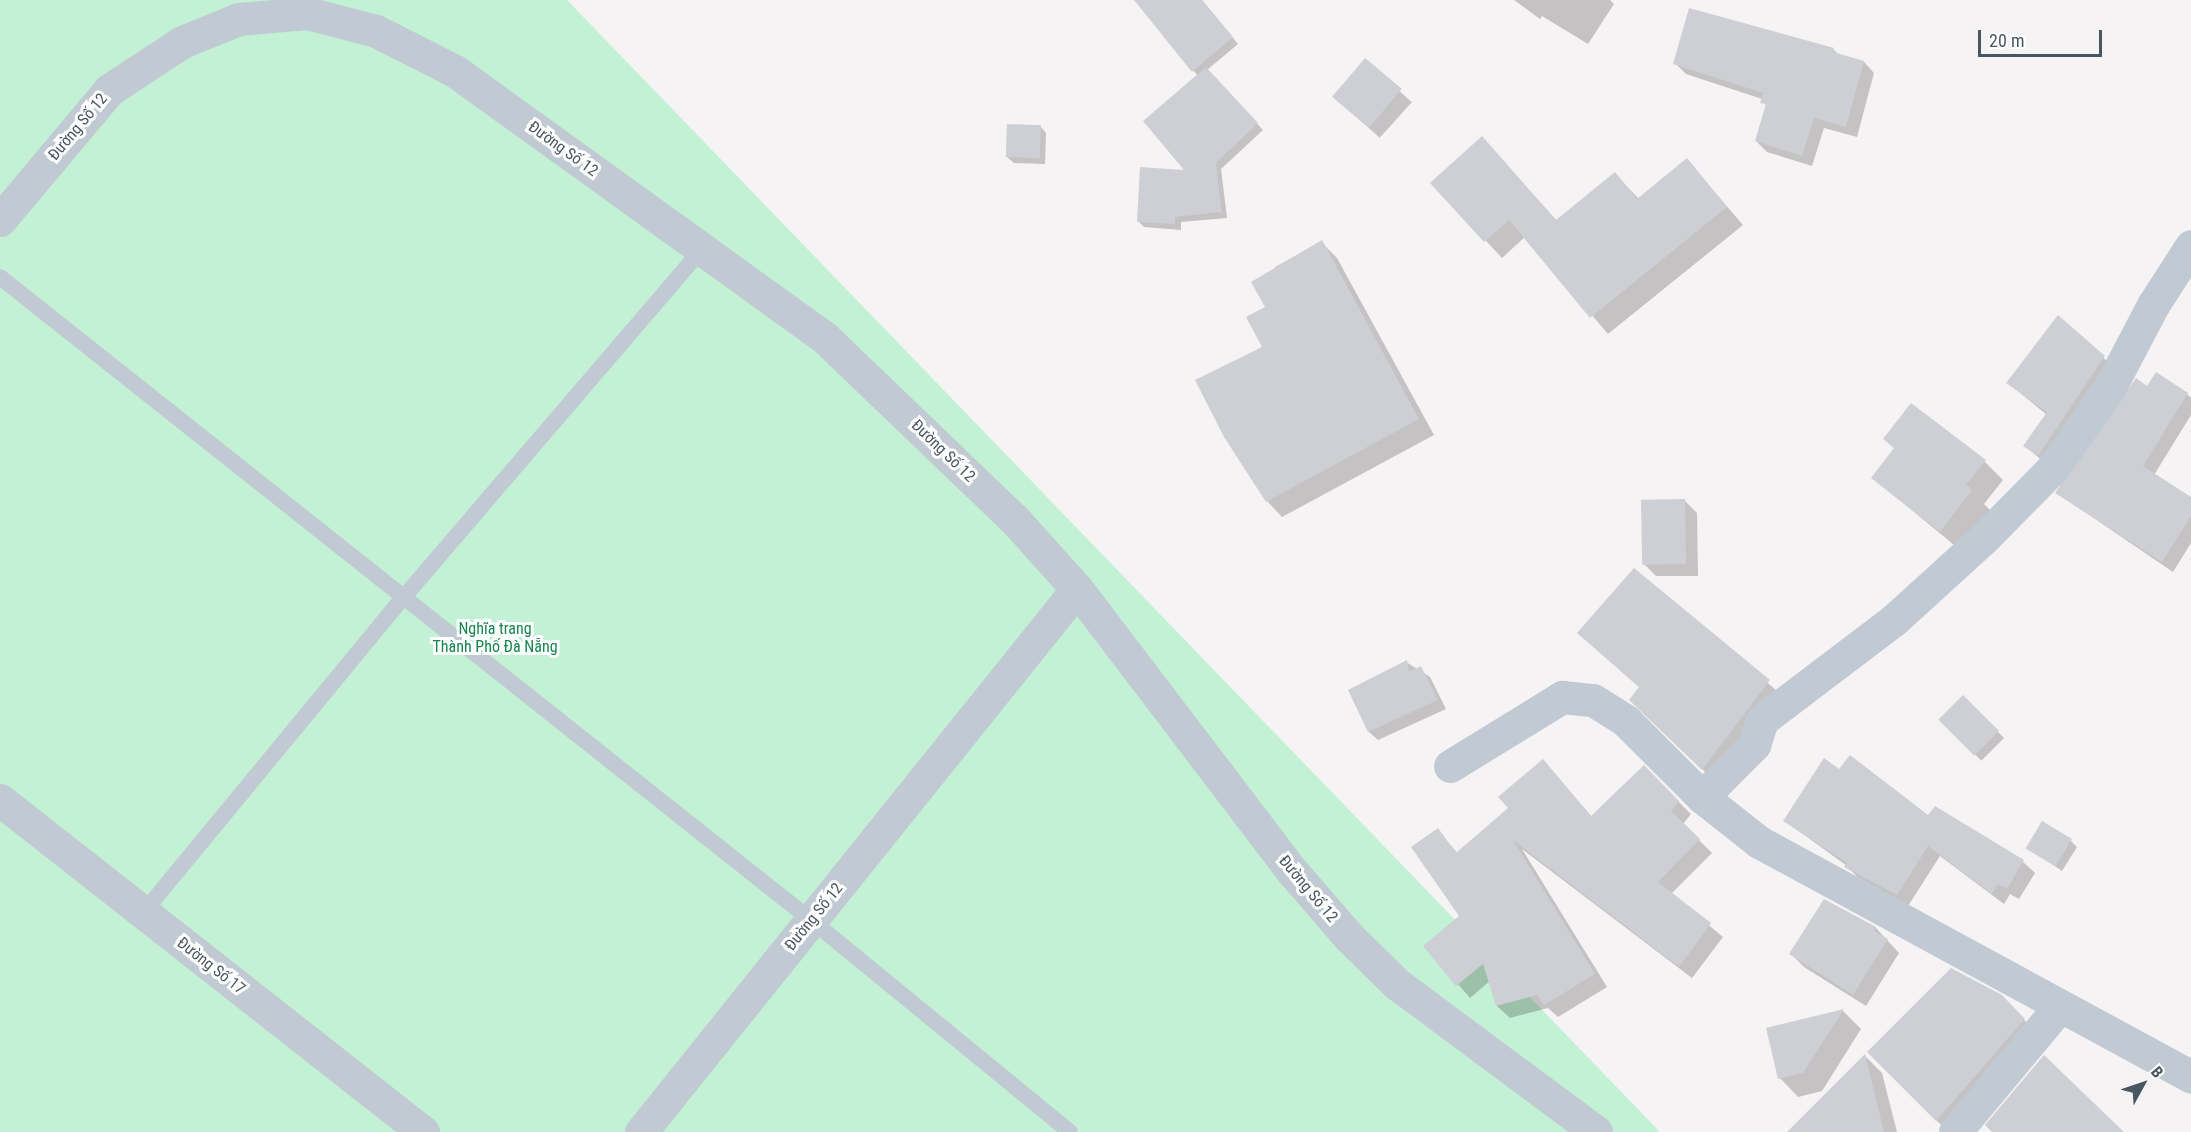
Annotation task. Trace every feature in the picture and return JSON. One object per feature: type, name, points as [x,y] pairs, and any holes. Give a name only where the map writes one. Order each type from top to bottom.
[{"type":"street","name":"Đường Số 12","points":[[0,220],[109,90],[182,42],[239,19],[308,14],[376,31],[455,71],[824,337],[1015,520],[1077,590],[1292,871],[1349,937],[1397,984],[1596,1132]]},
{"type":"street","points":[[1702,796],[1754,745],[1762,720],[1895,619],[1985,537],[2053,468],[2110,387],[2153,305],[2191,246]]},
{"type":"street","name":"Đường Số 12","points":[[641,1132],[1077,590]]},
{"type":"street","points":[[1450,766],[1562,697],[1593,700],[1626,721],[1702,796],[1759,842],[2191,1077]]},
{"type":"street","name":"Đường Số 17","points":[[0,800],[423,1132]]},
{"type":"street","points":[[1955,1132],[2060,1006]]},
{"type":"lane","points":[[144,913],[403,598],[702,249]]},
{"type":"lane","points":[[0,277],[811,920],[1070,1132]]},
{"type":"green space","name":"Nghĩa trang Thành Phố Đà Nẵng","points":[[0,0],[567,0],[1660,1132],[0,1132]]},
{"type":"building","points":[[1134,0],[1202,0],[1233,37],[1192,72]]},
{"type":"building","points":[[1689,8],[1834,48],[1833,52],[1864,61],[1846,127],[1814,118],[1802,156],[1755,141],[1766,104],[1760,103],[1763,93],[1673,64]]},
{"type":"building","points":[[1365,58],[1402,89],[1369,128],[1332,97]]},
{"type":"building","points":[[1206,67],[1258,123],[1216,163],[1222,215],[1219,212],[1175,217],[1175,224],[1137,222],[1140,167],[1184,170],[1143,121]]},
{"type":"building","points":[[1007,124],[1041,125],[1040,158],[1006,157]]},
{"type":"building","points":[[1482,136],[1556,220],[1615,172],[1637,199],[1687,158],[1727,207],[1590,318],[1509,220],[1484,242],[1430,183]]},
{"type":"building","points":[[1322,240],[1419,419],[1266,502],[1224,437],[1195,380],[1262,347],[1246,317],[1265,307],[1251,282]]},
{"type":"building","points":[[2058,315],[2105,356],[2038,456],[2023,446],[2047,412],[2006,383]]},
{"type":"building","points":[[2156,372],[2188,393],[2143,466],[2191,497],[2191,516],[2162,562],[2055,493],[2136,378],[2147,386]]},
{"type":"building","points":[[1911,403],[1986,460],[1966,485],[1972,490],[1940,532],[1871,478],[1894,448],[1883,439]]},
{"type":"building","points":[[1685,499],[1686,564],[1642,565],[1641,500]]},
{"type":"building","points":[[1634,568],[1770,680],[1702,770],[1629,700],[1639,687],[1577,633]]},
{"type":"building","points":[[1407,660],[1409,672],[1421,666],[1438,700],[1368,732],[1348,690]]},
{"type":"building","points":[[1963,695],[1999,731],[1974,756],[1938,720]]},
{"type":"building","points":[[1850,755],[1928,815],[1935,806],[2024,860],[2007,889],[1998,884],[1992,894],[1928,846],[1897,895],[1844,867],[1847,863],[1783,821],[1824,758],[1839,769]]},
{"type":"building","points":[[1543,759],[1591,816],[1644,765],[1679,801],[1671,811],[1700,839],[1658,882],[1711,923],[1679,967],[1513,840],[1595,974],[1544,1005],[1537,995],[1496,1006],[1483,964],[1456,986],[1423,946],[1459,916],[1411,847],[1438,828],[1456,853],[1508,808],[1498,797]]},
{"type":"building","points":[[2042,821],[2072,839],[2056,866],[2026,848]]},
{"type":"building","points":[[1824,899],[1876,927],[1874,931],[1888,939],[1853,995],[1789,954]]},
{"type":"building","points":[[1951,968],[2002,995],[2025,1019],[1936,1121],[1867,1052]]},
{"type":"building","points":[[1844,1009],[1803,1073],[1778,1079],[1766,1028]]},
{"type":"building","points":[[1865,1054],[1884,1132],[1787,1132]]},
{"type":"building","points":[[2044,1055],[2124,1132],[1992,1132],[1985,1125]]}]
